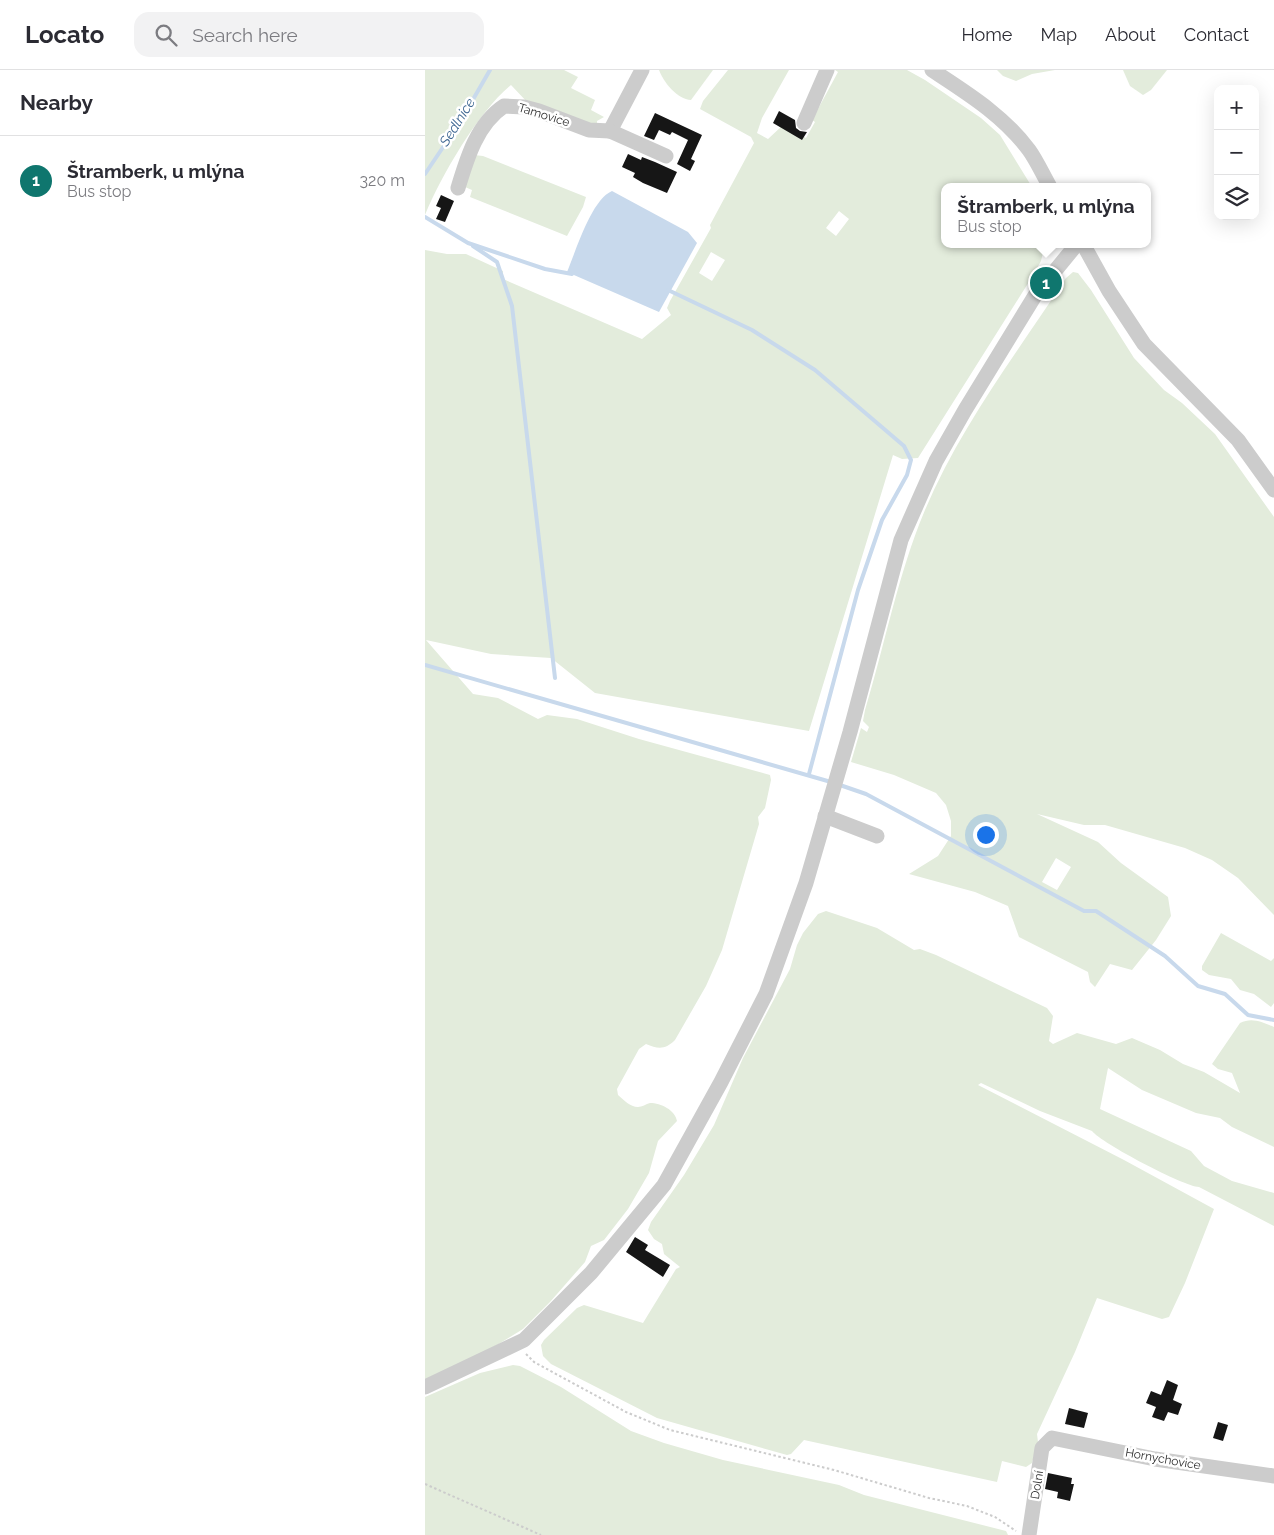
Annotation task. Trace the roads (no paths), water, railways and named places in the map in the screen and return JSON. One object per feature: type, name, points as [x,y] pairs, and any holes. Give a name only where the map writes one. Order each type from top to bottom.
[{"type":"street","points":[[610,131],[642,70]]},
{"type":"street","points":[[803,123],[827,70]]},
{"type":"street","points":[[932,70],[977,100],[1004,122],[1030,152],[1047,183]]},
{"type":"street","name":"Tamovice","points":[[458,188],[465,164],[486,122],[504,106],[524,107],[539,111],[589,130],[610,131],[666,156]]},
{"type":"street","points":[[425,1387],[524,1340],[591,1273],[664,1185],[721,1082],[766,994],[806,883],[901,540],[936,461],[965,410],[1036,294],[1074,248]]},
{"type":"street","points":[[1085,248],[1109,292],[1144,344],[1238,440],[1274,490]]},
{"type":"street","points":[[825,816],[877,836]]},
{"type":"street","name":"Hornychovice","points":[[1052,1438],[1155,1459],[1274,1476]]},
{"type":"street","name":"Dolní","points":[[1029,1535],[1043,1448],[1052,1438]]},
{"type":"water","points":[[612,191],[688,232],[697,243],[659,312],[567,272],[597,204]]},
{"type":"waterway","name":"Sedlnice","points":[[425,174],[460,122],[490,70]]},
{"type":"waterway","points":[[425,217],[468,243],[545,269],[572,274]]},
{"type":"waterway","points":[[473,246],[497,262],[512,306],[555,678]]},
{"type":"waterway","points":[[668,290],[752,330],[815,370],[904,446],[911,460],[907,475],[882,520],[858,590],[809,774]]},
{"type":"waterway","points":[[425,665],[831,782]]},
{"type":"waterway","points":[[837,784],[866,794],[1084,911],[1096,911],[1165,956],[1198,986],[1225,994],[1248,1015],[1274,1020]]},
{"type":"place","name":"Štramberk, u mlýna","points":[[1046,283]]}]
